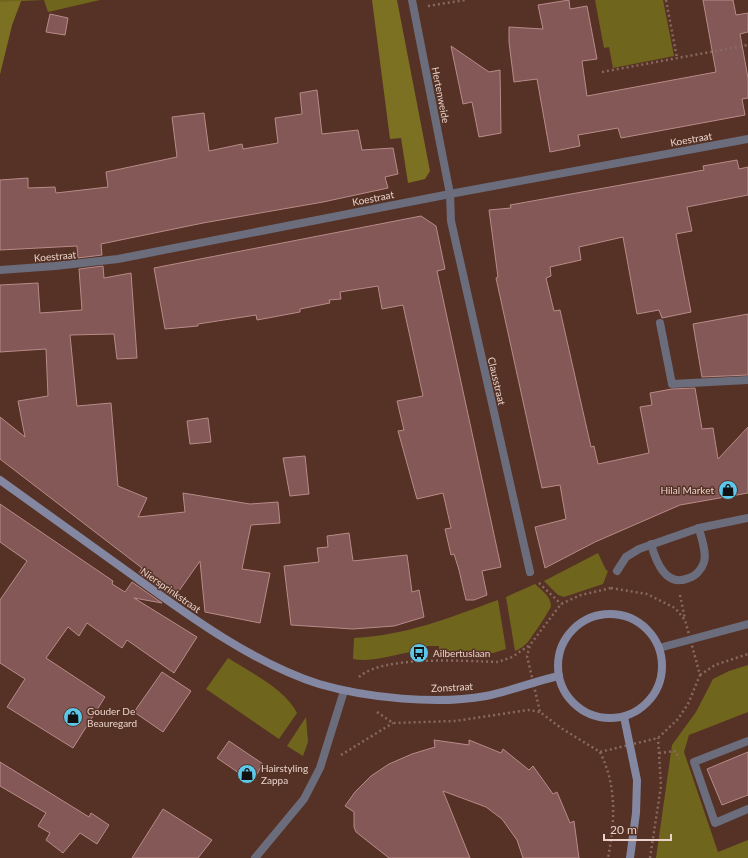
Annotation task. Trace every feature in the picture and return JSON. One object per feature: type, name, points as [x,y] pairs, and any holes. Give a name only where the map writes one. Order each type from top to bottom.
[{"type":"main road","name":"Niersprinkstraat","points":[[0,480],[198,622],[273,665],[317,683],[344,691]]},
{"type":"main road","points":[[605,615],[616,615],[638,622],[650,633],[659,648],[662,665],[660,682],[652,698],[639,710],[624,717],[607,718],[590,714],[576,705],[569,696],[559,676],[559,659],[564,643],[574,629],[588,619],[605,615]]},
{"type":"main road","name":"Zonstraat","points":[[344,691],[392,698],[441,699],[486,696],[559,676]]},
{"type":"main road","points":[[624,717],[637,780],[635,821],[630,858]]},
{"type":"street","name":"Hertenweide","points":[[413,4],[450,194]]},
{"type":"street","name":"Koestraat","points":[[0,270],[118,259],[450,194],[748,139]]},
{"type":"street","name":"Clausstraat","points":[[450,194],[451,221],[530,572]]},
{"type":"street","points":[[660,323],[672,384],[748,380]]},
{"type":"street","points":[[617,571],[626,557],[651,544],[699,528],[748,518]]},
{"type":"street","points":[[651,544],[656,562],[660,569],[671,579],[677,580],[692,577],[701,569],[704,563],[699,528]]},
{"type":"street","points":[[659,648],[748,624]]},
{"type":"street","points":[[255,858],[304,799],[320,768],[344,691]]},
{"type":"street","points":[[748,741],[694,762],[715,823],[748,809]]},
{"type":"path","points":[[413,4],[465,0]]},
{"type":"path","points":[[666,0],[677,58]]},
{"type":"path","points":[[602,72],[748,45]]},
{"type":"path","points":[[536,579],[561,604]]},
{"type":"path","points":[[677,580],[685,620],[700,675]]},
{"type":"path","points":[[611,588],[647,594],[675,608],[685,620]]},
{"type":"path","points":[[344,691],[365,671],[403,662],[498,662],[512,657],[530,645]]},
{"type":"path","points":[[608,858],[614,830],[615,806],[607,765],[600,752],[658,738],[678,719],[688,704],[700,675],[715,665],[748,654]]},
{"type":"path","points":[[320,768],[393,723]]},
{"type":"path","points":[[650,858],[661,786],[658,738]]},
{"type":"path","points":[[659,753],[676,751],[679,759],[691,758],[694,762]]},
{"type":"shaded area","points":[[0,0],[44,0],[21,1],[12,25],[0,74]]},
{"type":"shaded area","points":[[44,0],[100,0],[48,12]]},
{"type":"shaded area","points":[[372,0],[397,0],[430,171],[425,179],[408,183],[401,138],[390,139]]},
{"type":"shaded area","points":[[595,0],[663,0],[674,56],[613,68],[609,47],[604,48]]},
{"type":"shaded area","points":[[21,1],[12,25],[0,74],[0,2]]},
{"type":"shaded area","points":[[598,553],[606,570],[608,571],[603,584],[564,597],[558,595],[544,581]]},
{"type":"shaded area","points":[[535,584],[548,596],[551,606],[545,618],[528,642],[515,651],[506,597]]},
{"type":"shaded area","points":[[498,600],[506,649],[493,653],[439,651],[439,646],[419,646],[419,651],[370,660],[353,659],[354,638],[392,633],[428,625]]},
{"type":"shaded area","points":[[228,658],[276,689],[291,704],[297,713],[279,739],[206,689]]},
{"type":"shaded area","points":[[748,665],[748,712],[689,735],[684,752],[718,852],[748,840],[748,858],[656,858],[672,745],[696,712],[713,679],[729,671]]},
{"type":"shaded area","points":[[306,717],[308,742],[303,756],[287,746]]},
{"type":"building","points":[[569,0],[570,9],[587,6],[597,59],[582,61],[587,96],[716,72],[703,0],[733,0],[736,15],[748,13],[748,32],[740,34],[748,78],[748,98],[742,99],[745,115],[621,138],[618,128],[578,135],[580,146],[550,152],[537,79],[514,82],[509,42],[509,27],[543,29],[538,5]]},
{"type":"building","points":[[50,14],[68,18],[65,35],[46,32]]},
{"type":"building","points":[[451,46],[489,72],[500,70],[501,133],[479,137],[472,102],[463,104]]},
{"type":"building","points":[[317,90],[322,134],[358,130],[362,150],[393,148],[398,174],[385,177],[388,188],[323,202],[203,223],[101,244],[102,255],[78,258],[77,246],[0,250],[0,180],[28,178],[28,188],[55,187],[56,193],[108,187],[106,172],[177,157],[172,117],[204,113],[209,151],[242,144],[243,149],[278,143],[275,118],[302,114],[300,93]]},
{"type":"building","points":[[737,160],[739,169],[748,167],[748,195],[687,207],[692,231],[676,234],[691,312],[662,318],[659,310],[637,314],[623,237],[579,247],[581,260],[550,267],[551,276],[546,278],[554,311],[560,310],[591,447],[594,446],[598,464],[649,453],[640,407],[652,405],[650,393],[672,389],[695,388],[702,429],[713,428],[718,459],[748,427],[748,493],[680,505],[595,542],[545,568],[535,527],[566,519],[560,485],[542,488],[496,278],[498,277],[489,210],[511,208],[510,205],[704,170],[703,166]]},
{"type":"building","points":[[421,216],[436,226],[445,269],[437,271],[501,567],[482,571],[487,595],[474,600],[466,600],[454,554],[451,555],[445,529],[451,528],[443,493],[417,499],[398,431],[404,430],[397,401],[423,396],[403,305],[382,309],[378,286],[340,292],[341,299],[329,300],[330,303],[300,309],[300,312],[257,320],[256,315],[198,324],[198,326],[165,329],[154,268]]},
{"type":"building","points":[[103,266],[104,278],[131,273],[137,358],[117,359],[114,334],[70,335],[77,406],[111,403],[118,486],[147,498],[138,517],[185,512],[183,493],[250,504],[278,502],[280,523],[251,525],[242,569],[270,573],[260,623],[205,612],[200,561],[174,598],[139,573],[142,568],[0,459],[0,417],[25,437],[18,401],[48,396],[46,349],[0,352],[0,285],[38,283],[40,313],[82,310],[79,269]]},
{"type":"building","points":[[748,314],[748,375],[702,377],[693,324]]},
{"type":"building","points":[[208,418],[211,442],[190,444],[187,421]]},
{"type":"building","points":[[305,456],[309,494],[290,496],[283,458]]},
{"type":"building","points":[[0,504],[113,581],[112,584],[125,592],[132,582],[162,603],[134,598],[197,637],[174,673],[127,640],[122,648],[87,623],[79,636],[68,627],[46,658],[105,697],[73,748],[7,707],[25,679],[0,663],[0,600],[27,561],[0,542]]},
{"type":"building","points":[[349,533],[353,561],[407,555],[412,592],[419,590],[424,617],[394,626],[353,629],[291,625],[284,566],[319,562],[317,548],[328,547],[327,536]]},
{"type":"building","points":[[162,672],[191,691],[163,732],[134,712]]},
{"type":"building","points":[[434,740],[469,745],[469,740],[501,753],[503,749],[529,770],[533,766],[553,794],[557,792],[570,823],[574,821],[579,858],[523,858],[517,840],[502,819],[486,807],[443,791],[470,858],[389,858],[356,832],[354,827],[354,812],[345,806],[355,792],[371,776],[389,764],[412,754],[435,747]]},
{"type":"building","points":[[229,741],[263,764],[252,782],[217,758]]},
{"type":"building","points":[[748,752],[748,795],[722,805],[707,769]]},
{"type":"building","points":[[0,762],[89,817],[91,813],[109,825],[97,844],[80,833],[63,853],[46,840],[50,833],[38,826],[46,813],[0,786]]},
{"type":"building","points":[[163,809],[212,840],[198,858],[132,858]]},
{"type":"place","name":"Hilal Market","points":[[728,490]]},
{"type":"place","name":"Ailbertuslaan","points":[[419,653]]},
{"type":"place","name":"Gouder De Beauregard","points":[[73,717]]},
{"type":"place","name":"Hairstyling Zappa","points":[[247,774]]}]
